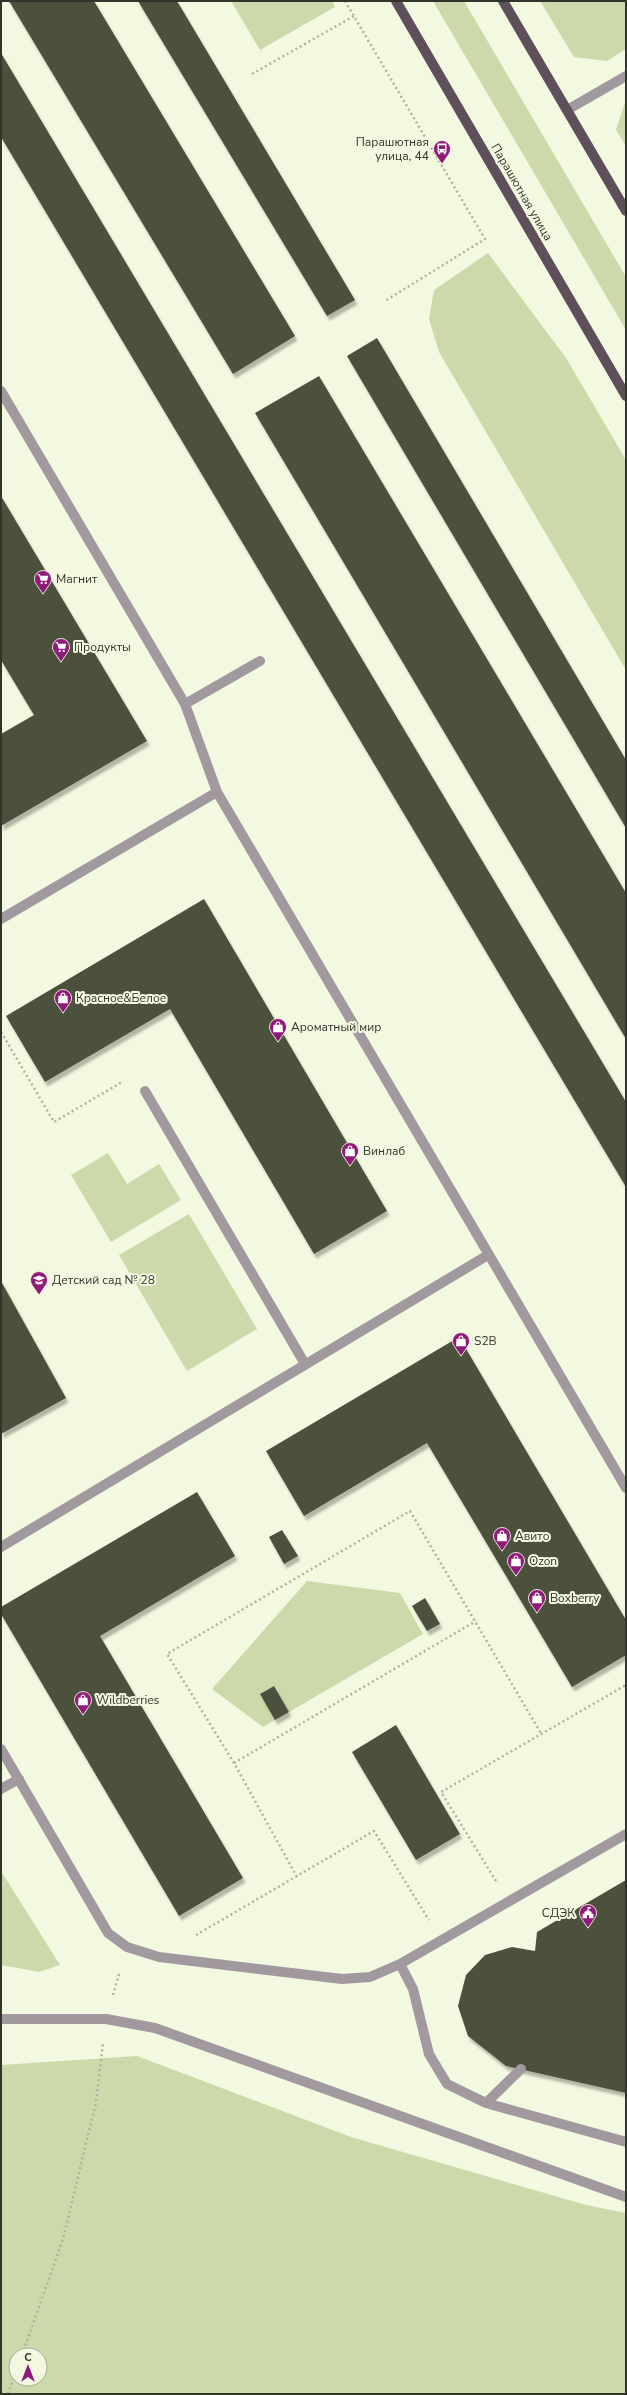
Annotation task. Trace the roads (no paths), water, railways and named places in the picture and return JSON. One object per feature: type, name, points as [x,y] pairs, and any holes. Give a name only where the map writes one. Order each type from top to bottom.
[{"type":"main road","name":"Парашютная улица","points":[[396,1],[626,396]]},
{"type":"main road","points":[[503,1],[626,211]]},
{"type":"lane","points":[[567,110],[626,76]]},
{"type":"lane","points":[[1,391],[185,704],[217,792],[626,1488]]},
{"type":"lane","points":[[185,704],[260,661]]},
{"type":"lane","points":[[1,919],[217,792]]},
{"type":"lane","points":[[144,1091],[305,1364]]},
{"type":"lane","points":[[1,1547],[488,1255]]},
{"type":"lane","points":[[1,1749],[108,1933],[127,1947],[159,1957],[342,1979],[370,1977],[400,1964],[626,1834]]},
{"type":"lane","points":[[1,1789],[19,1779]]},
{"type":"lane","points":[[400,1964],[413,1989],[429,2054],[447,2084],[486,2104],[626,2142]]},
{"type":"lane","points":[[1,2019],[106,2019],[155,2028],[626,2197]]},
{"type":"lane","points":[[486,2104],[521,2069]]},
{"type":"place","name":"Парашютная улица, 44","points":[[442,164]]},
{"type":"place","name":"Магнит","points":[[43,594]]},
{"type":"place","name":"Продукты","points":[[61,662]]},
{"type":"place","name":"Красное&Белое","points":[[63,1013]]},
{"type":"place","name":"Ароматный мир","points":[[278,1042]]},
{"type":"place","name":"Винлаб","points":[[350,1166]]},
{"type":"place","name":"Детский сад № 28","points":[[39,1295]]},
{"type":"place","name":"S2B","points":[[461,1356]]},
{"type":"place","name":"Авито","points":[[502,1551]]},
{"type":"place","name":"Ozon","points":[[516,1576]]},
{"type":"place","name":"Boxberry","points":[[537,1613]]},
{"type":"place","name":"Wildberries","points":[[83,1715]]},
{"type":"place","name":"СДЭК","points":[[588,1928]]}]
